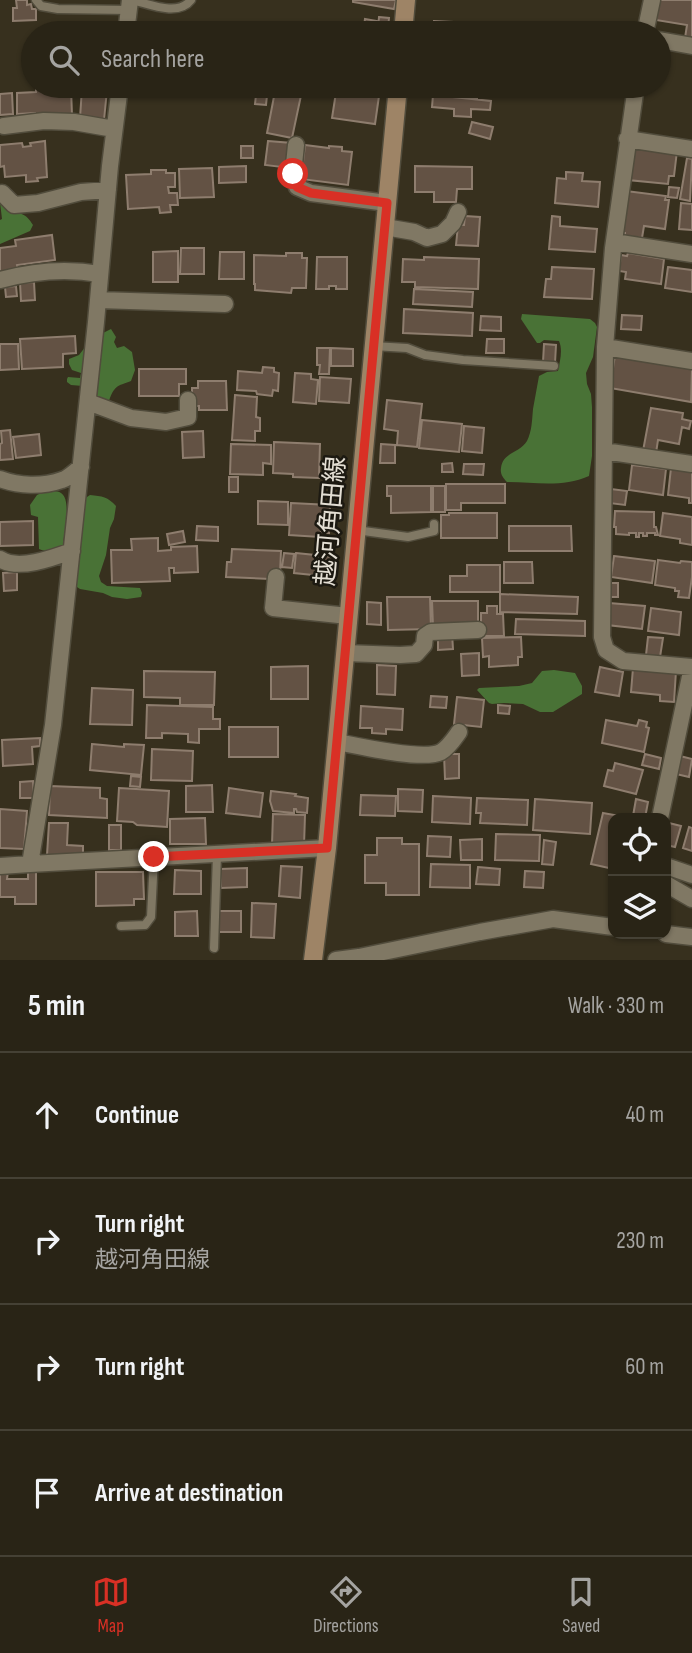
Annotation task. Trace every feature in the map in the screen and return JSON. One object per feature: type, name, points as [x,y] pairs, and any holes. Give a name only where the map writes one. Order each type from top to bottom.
[{"type":"main road","points":[[404,21],[406,0]]},
{"type":"main road","name":"越河角田線","points":[[313,960],[327,848],[397,98]]},
{"type":"street","points":[[648,21],[652,0]]},
{"type":"street","points":[[128,21],[131,3]]},
{"type":"street","points":[[671,42],[692,46]]},
{"type":"street","points":[[30,864],[53,725],[118,98]]},
{"type":"street","points":[[634,98],[614,242],[605,347],[602,636],[606,650],[624,662],[692,667],[661,813]]},
{"type":"street","points":[[4,126],[44,121],[74,122],[114,130]]},
{"type":"street","points":[[627,139],[692,149]]},
{"type":"street","points":[[296,145],[293,174],[297,187],[311,193],[387,203]]},
{"type":"street","points":[[2,193],[14,205],[38,203],[81,192],[108,190]]},
{"type":"street","points":[[384,227],[414,232],[427,238],[442,234],[453,223],[458,212]]},
{"type":"street","points":[[614,242],[692,254]]},
{"type":"street","points":[[0,280],[48,271],[100,274]]},
{"type":"street","points":[[98,300],[226,304]]},
{"type":"street","points":[[605,347],[692,361]]},
{"type":"street","points":[[88,402],[131,418],[166,422],[188,416],[188,400]]},
{"type":"street","points":[[604,451],[692,464]]},
{"type":"street","points":[[0,479],[21,485],[38,485],[64,480],[81,467]]},
{"type":"street","points":[[0,559],[18,564],[46,561],[72,551]]},
{"type":"street","points":[[276,577],[273,608],[348,616]]},
{"type":"street","points":[[345,653],[416,654],[424,645],[425,636],[431,632],[478,630]]},
{"type":"street","points":[[337,742],[390,752],[439,753],[459,732]]},
{"type":"street","points":[[0,866],[327,848]]},
{"type":"street","points":[[671,868],[692,875]]},
{"type":"street","points":[[671,887],[692,899]]},
{"type":"street","points":[[336,960],[553,919],[608,926]]},
{"type":"street","points":[[671,935],[692,937]]},
{"type":"lane","points":[[36,0],[41,6],[58,9],[131,3],[174,9],[188,4],[191,0]]},
{"type":"lane","points":[[373,346],[407,348],[425,355],[463,360],[554,366]]},
{"type":"lane","points":[[356,530],[408,537],[434,531],[435,524]]},
{"type":"lane","points":[[214,948],[217,854]]},
{"type":"lane","points":[[121,926],[145,925],[151,917],[154,857]]},
{"type":"green space","points":[[0,202],[7,211],[22,214],[33,225],[30,231],[0,244],[2,219]]},
{"type":"green space","points":[[522,314],[590,319],[597,327],[593,357],[586,373],[592,407],[592,456],[589,476],[579,480],[548,484],[507,482],[501,474],[505,459],[524,445],[529,437],[539,376],[558,371],[561,356],[559,341],[544,340],[537,343],[521,319]]},
{"type":"green space","points":[[111,329],[116,337],[114,342],[117,348],[124,346],[132,352],[135,370],[131,381],[117,387],[109,401],[97,398],[95,387],[103,333]]},
{"type":"green space","points":[[86,346],[83,386],[71,385],[67,382],[68,377],[80,378],[81,373],[72,370],[69,359],[79,355]]},
{"type":"green space","points":[[43,492],[59,492],[66,502],[63,545],[52,551],[39,549],[38,517],[31,515],[30,505],[37,495]]},
{"type":"green space","points":[[90,495],[104,498],[116,506],[99,576],[101,582],[107,586],[140,588],[141,597],[112,597],[74,585],[84,499]]},
{"type":"green space","points":[[542,671],[575,673],[582,686],[582,694],[553,712],[540,712],[523,704],[492,704],[477,690],[532,683]]},
{"type":"building","points":[[16,0],[27,0],[27,5],[31,4],[32,9],[36,9],[36,20],[13,21],[13,8],[17,8]]},
{"type":"building","points":[[353,0],[396,0],[394,9]]},
{"type":"building","points":[[659,0],[692,0],[692,39],[685,38],[687,25],[656,20]]},
{"type":"building","points":[[379,17],[389,18],[389,21],[379,21]]},
{"type":"building","points":[[12,93],[13,114],[0,115],[0,94]]},
{"type":"building","points":[[17,93],[21,93],[21,98],[71,98],[72,115],[17,114]]},
{"type":"building","points":[[81,98],[106,98],[104,120],[80,118]]},
{"type":"building","points":[[256,98],[267,98],[266,105],[255,104]]},
{"type":"building","points":[[274,98],[300,98],[292,138],[267,133]]},
{"type":"building","points":[[335,98],[379,98],[375,124],[332,118]]},
{"type":"building","points":[[433,98],[491,101],[490,110],[471,109],[471,117],[454,116],[454,109],[432,107]]},
{"type":"building","points":[[472,122],[493,127],[490,139],[469,133]]},
{"type":"building","points":[[45,141],[47,177],[26,182],[26,175],[5,177],[4,166],[0,167],[0,145],[22,143],[23,147]]},
{"type":"building","points":[[268,141],[292,143],[290,168],[265,165]]},
{"type":"building","points":[[305,145],[342,147],[342,151],[352,152],[348,185],[301,179]]},
{"type":"building","points":[[241,146],[253,146],[253,158],[241,158]]},
{"type":"building","points":[[632,146],[677,151],[674,176],[669,176],[668,184],[628,180]]},
{"type":"building","points":[[687,158],[692,159],[690,201],[680,199]]},
{"type":"building","points":[[246,166],[246,182],[219,183],[219,167]]},
{"type":"building","points":[[415,166],[472,167],[472,189],[457,189],[456,202],[434,202],[434,192],[415,192]]},
{"type":"building","points":[[212,168],[214,197],[180,198],[179,169]]},
{"type":"building","points":[[151,170],[175,173],[175,187],[168,187],[169,193],[177,193],[178,205],[170,205],[171,212],[160,213],[159,207],[128,209],[126,175],[151,174]]},
{"type":"building","points":[[566,172],[583,173],[582,181],[600,182],[598,207],[555,203],[557,178],[566,179]]},
{"type":"building","points":[[669,187],[679,188],[677,198],[668,197]]},
{"type":"building","points":[[626,191],[666,196],[665,200],[669,200],[665,229],[644,226],[642,238],[625,236],[625,233],[622,233]]},
{"type":"building","points":[[681,203],[692,204],[692,230],[679,229]]},
{"type":"building","points":[[465,216],[480,217],[478,246],[456,245],[458,225],[464,225]]},
{"type":"building","points":[[552,216],[560,217],[560,226],[597,229],[595,252],[549,249]]},
{"type":"building","points":[[52,235],[55,260],[17,265],[18,270],[0,273],[0,248],[16,246],[15,240]]},
{"type":"building","points":[[181,248],[204,248],[204,274],[180,274]]},
{"type":"building","points":[[178,251],[178,282],[153,282],[153,252]]},
{"type":"building","points":[[220,252],[244,252],[244,279],[219,279]]},
{"type":"building","points":[[286,253],[302,253],[302,258],[307,258],[306,288],[292,288],[291,293],[255,290],[254,255],[286,256]]},
{"type":"building","points":[[628,253],[664,259],[661,284],[625,279],[626,272],[619,271],[621,255],[627,256]]},
{"type":"building","points":[[317,257],[347,257],[347,289],[329,286],[329,289],[316,289]]},
{"type":"building","points":[[424,257],[479,259],[478,289],[415,287],[415,282],[402,282],[403,259],[424,260]]},
{"type":"building","points":[[552,267],[594,269],[592,299],[544,297],[546,279],[551,279]]},
{"type":"building","points":[[668,267],[692,270],[692,292],[665,288]]},
{"type":"building","points":[[34,282],[35,300],[21,301],[20,283]]},
{"type":"building","points":[[16,286],[17,296],[6,297],[5,287]]},
{"type":"building","points":[[414,289],[473,292],[472,307],[413,304]]},
{"type":"building","points":[[404,309],[473,313],[472,336],[403,333]]},
{"type":"building","points":[[622,315],[642,316],[641,330],[621,329]]},
{"type":"building","points":[[481,316],[501,317],[501,331],[480,330]]},
{"type":"building","points":[[75,336],[76,353],[63,354],[63,367],[22,369],[20,339]]},
{"type":"building","points":[[487,339],[504,339],[504,353],[486,353]]},
{"type":"building","points":[[0,344],[18,344],[19,369],[0,370]]},
{"type":"building","points":[[544,344],[556,345],[555,363],[543,362]]},
{"type":"building","points":[[317,348],[330,348],[329,374],[319,374]]},
{"type":"building","points":[[331,348],[353,349],[353,366],[331,366]]},
{"type":"building","points":[[615,355],[692,368],[691,402],[610,388]]},
{"type":"building","points":[[263,367],[274,368],[274,372],[279,373],[278,391],[273,390],[272,396],[257,394],[256,391],[237,390],[238,371],[262,373]]},
{"type":"building","points":[[139,369],[186,369],[186,384],[179,384],[179,396],[139,396]]},
{"type":"building","points":[[295,373],[311,374],[311,379],[318,380],[316,404],[293,402]]},
{"type":"building","points":[[320,377],[351,379],[349,403],[319,401]]},
{"type":"building","points":[[198,381],[226,381],[227,410],[199,410],[199,406],[192,406],[192,388],[198,388]]},
{"type":"building","points":[[235,395],[257,397],[256,417],[260,418],[260,431],[255,431],[255,441],[232,440]]},
{"type":"building","points":[[387,400],[422,404],[417,447],[397,445],[398,431],[384,429]]},
{"type":"building","points":[[651,408],[683,413],[682,419],[691,421],[689,429],[682,427],[679,444],[658,440],[656,453],[643,451]]},
{"type":"building","points":[[422,420],[462,424],[459,452],[419,448]]},
{"type":"building","points":[[464,426],[484,428],[482,453],[462,451]]},
{"type":"building","points":[[10,430],[13,459],[0,460],[1,431]]},
{"type":"building","points":[[203,431],[204,457],[183,458],[182,432]]},
{"type":"building","points":[[39,434],[41,455],[16,458],[13,437]]},
{"type":"building","points":[[274,442],[320,444],[319,478],[273,473]]},
{"type":"building","points":[[231,444],[271,445],[271,464],[263,463],[263,475],[230,474]]},
{"type":"building","points":[[381,444],[395,445],[395,463],[380,463]]},
{"type":"building","points":[[452,463],[453,472],[442,472],[442,464]]},
{"type":"building","points":[[464,464],[484,464],[483,475],[463,474]]},
{"type":"building","points":[[632,465],[666,469],[663,495],[629,490]]},
{"type":"building","points":[[671,468],[692,471],[692,503],[689,503],[689,498],[668,495]]},
{"type":"building","points":[[229,477],[238,477],[238,492],[229,492]]},
{"type":"building","points":[[446,484],[505,484],[505,503],[461,503],[461,510],[446,510]]},
{"type":"building","points":[[387,486],[431,486],[431,512],[391,513],[391,496],[387,496]]},
{"type":"building","points":[[433,486],[445,486],[445,512],[433,512]]},
{"type":"building","points":[[611,489],[627,491],[625,505],[609,503]]},
{"type":"building","points":[[258,501],[288,502],[288,525],[258,524]]},
{"type":"building","points":[[291,503],[330,505],[329,533],[321,532],[320,537],[289,535]]},
{"type":"building","points":[[615,511],[654,512],[654,527],[658,535],[647,533],[647,536],[643,536],[643,533],[639,533],[639,537],[636,537],[636,533],[616,534]]},
{"type":"building","points":[[497,513],[497,538],[441,538],[441,515]]},
{"type":"building","points":[[663,513],[692,517],[692,545],[680,543],[680,539],[660,536]]},
{"type":"building","points":[[33,521],[33,545],[0,546],[0,522]]},
{"type":"building","points":[[197,526],[218,527],[218,541],[196,540]]},
{"type":"building","points":[[509,526],[571,526],[572,551],[509,551]]},
{"type":"building","points":[[183,531],[185,542],[169,545],[167,534]]},
{"type":"building","points":[[158,538],[158,551],[171,550],[171,547],[197,546],[198,572],[174,573],[174,568],[169,568],[170,581],[112,583],[111,550],[132,550],[131,539]]},
{"type":"building","points":[[232,549],[281,551],[280,573],[270,579],[226,577],[227,562],[231,562]]},
{"type":"building","points":[[284,553],[294,554],[292,568],[282,567]]},
{"type":"building","points":[[296,553],[334,557],[332,577],[294,573]]},
{"type":"building","points":[[614,556],[655,561],[652,583],[611,577]]},
{"type":"building","points":[[658,560],[692,562],[689,598],[678,597],[679,591],[675,591],[675,588],[655,585]]},
{"type":"building","points":[[504,562],[532,562],[533,583],[504,583]]},
{"type":"building","points":[[467,565],[500,565],[500,592],[450,592],[450,576],[467,576]]},
{"type":"building","points":[[17,572],[17,590],[4,591],[3,573]]},
{"type":"building","points":[[609,583],[618,583],[618,597],[609,597]]},
{"type":"building","points":[[500,594],[578,597],[577,614],[500,612]]},
{"type":"building","points":[[387,597],[430,597],[431,629],[388,630]]},
{"type":"building","points":[[432,601],[478,601],[478,625],[433,626]]},
{"type":"building","points":[[367,602],[381,603],[381,625],[367,624]]},
{"type":"building","points":[[609,603],[645,606],[642,629],[607,625]]},
{"type":"building","points":[[487,606],[497,606],[497,614],[503,614],[504,636],[481,636],[481,613],[487,613]]},
{"type":"building","points":[[651,608],[681,612],[679,635],[648,631]]},
{"type":"building","points":[[516,619],[585,621],[585,636],[515,634]]},
{"type":"building","points":[[452,633],[453,649],[438,650],[438,634]]},
{"type":"building","points":[[521,637],[522,657],[518,657],[518,665],[489,667],[489,656],[483,657],[482,638]]},
{"type":"building","points":[[648,637],[663,638],[660,657],[646,655]]},
{"type":"building","points":[[479,653],[479,675],[462,676],[461,654]]},
{"type":"building","points":[[377,665],[396,666],[395,695],[377,694]]},
{"type":"building","points":[[308,666],[308,699],[271,699],[271,667]]},
{"type":"building","points":[[600,667],[623,672],[619,696],[595,692]]},
{"type":"building","points":[[633,668],[676,671],[674,702],[660,701],[660,695],[631,692]]},
{"type":"building","points":[[144,671],[215,672],[214,705],[180,705],[180,698],[144,697]]},
{"type":"building","points":[[92,688],[133,690],[132,725],[90,724]]},
{"type":"building","points":[[431,696],[447,697],[446,708],[430,707]]},
{"type":"building","points":[[457,697],[484,700],[481,727],[454,724]]},
{"type":"building","points":[[147,705],[213,707],[213,719],[220,719],[220,729],[199,729],[199,743],[188,742],[188,734],[162,733],[162,738],[146,738]]},
{"type":"building","points":[[498,705],[510,706],[509,714],[498,713]]},
{"type":"building","points":[[361,706],[403,709],[402,730],[386,729],[386,734],[372,733],[372,728],[360,728]]},
{"type":"building","points":[[606,720],[637,726],[639,720],[647,722],[646,727],[649,728],[644,752],[602,743]]},
{"type":"building","points":[[229,727],[278,727],[278,757],[229,757]]},
{"type":"building","points":[[40,738],[40,746],[32,747],[33,764],[3,766],[2,740]]},
{"type":"building","points":[[92,744],[124,747],[124,744],[144,745],[141,775],[90,770]]},
{"type":"building","points":[[152,749],[193,751],[192,781],[151,780]]},
{"type":"building","points":[[444,754],[459,754],[459,778],[445,779]]},
{"type":"building","points":[[645,754],[661,758],[659,769],[642,765]]},
{"type":"building","points":[[680,756],[692,759],[689,777],[676,774]]},
{"type":"building","points":[[615,763],[643,770],[636,794],[604,786],[608,770],[613,771]]},
{"type":"building","points":[[131,776],[141,777],[140,787],[130,786]]},
{"type":"building","points":[[33,781],[34,798],[20,798],[20,782]]},
{"type":"building","points":[[212,785],[213,812],[186,812],[186,786]]},
{"type":"building","points":[[50,786],[100,788],[100,798],[107,799],[107,818],[49,815]]},
{"type":"building","points":[[119,788],[169,791],[167,827],[117,821]]},
{"type":"building","points":[[229,788],[263,793],[260,817],[226,813]]},
{"type":"building","points":[[398,789],[423,790],[422,812],[398,811]]},
{"type":"building","points":[[271,791],[308,798],[307,813],[297,812],[296,809],[294,813],[273,811]]},
{"type":"building","points":[[361,795],[396,796],[395,816],[360,815]]},
{"type":"building","points":[[433,796],[471,798],[470,824],[432,822]]},
{"type":"building","points":[[477,798],[528,800],[527,825],[480,823],[481,813],[476,813]]},
{"type":"building","points":[[535,799],[592,803],[590,834],[533,830]]},
{"type":"building","points":[[636,799],[648,802],[646,813],[634,813]]},
{"type":"building","points":[[0,809],[27,811],[24,849],[0,848]]},
{"type":"building","points":[[603,813],[608,814],[608,868],[591,864]]},
{"type":"building","points":[[273,814],[305,815],[304,846],[272,845]]},
{"type":"building","points":[[205,818],[206,844],[170,844],[170,819]]},
{"type":"building","points":[[49,823],[68,823],[67,845],[83,846],[83,856],[47,855]]},
{"type":"building","points":[[671,824],[681,826],[675,847],[671,846]]},
{"type":"building","points":[[109,825],[121,825],[121,850],[109,850]]},
{"type":"building","points":[[689,827],[692,828],[692,851],[683,848]]},
{"type":"building","points":[[496,834],[540,835],[539,861],[495,860]]},
{"type":"building","points":[[428,836],[451,837],[450,857],[427,856]]},
{"type":"building","points":[[377,838],[402,838],[402,844],[419,844],[419,895],[386,895],[386,883],[365,883],[365,855],[377,855]]},
{"type":"building","points":[[482,839],[482,860],[461,860],[460,840]]},
{"type":"building","points":[[544,840],[556,842],[553,865],[542,864]]},
{"type":"building","points":[[431,864],[470,865],[470,888],[430,887]]},
{"type":"building","points":[[281,866],[302,867],[300,898],[279,896]]},
{"type":"building","points":[[478,867],[500,869],[499,885],[476,884]]},
{"type":"building","points":[[247,868],[247,887],[221,888],[220,869]]},
{"type":"building","points":[[175,870],[201,871],[201,894],[174,894]]},
{"type":"building","points":[[0,871],[8,871],[7,879],[28,879],[28,871],[36,871],[36,904],[15,904],[15,897],[0,897]]},
{"type":"building","points":[[525,871],[544,872],[543,888],[524,887]]},
{"type":"building","points":[[96,872],[143,872],[144,899],[134,899],[134,905],[96,906]]},
{"type":"building","points":[[252,903],[276,904],[274,938],[251,937]]},
{"type":"building","points":[[197,911],[198,936],[175,936],[175,912]]},
{"type":"building","points":[[219,911],[241,911],[241,932],[219,932]]},
{"type":"route","points":[[154,857],[327,848],[387,203],[311,193],[297,187],[293,174]]}]
